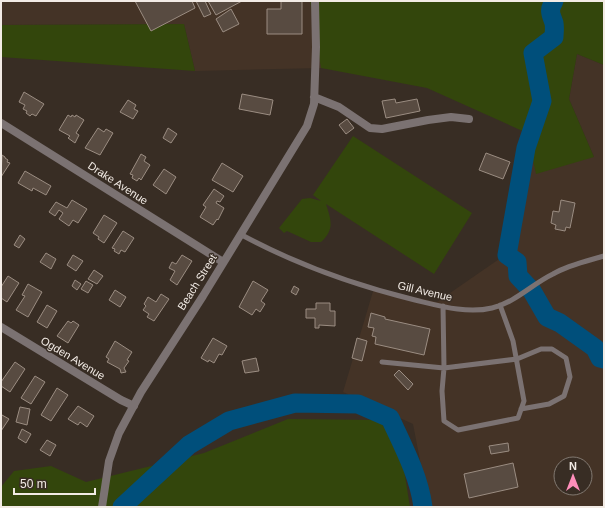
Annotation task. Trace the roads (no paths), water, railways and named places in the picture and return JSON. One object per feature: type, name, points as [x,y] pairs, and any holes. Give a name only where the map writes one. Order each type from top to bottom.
[{"type":"street","name":"Beach Street","points":[[102,507],[109,461],[119,433],[141,392],[302,137],[314,109],[316,47],[315,1]]},
{"type":"street","points":[[314,97],[339,107],[370,128],[382,129],[428,120],[451,118],[469,119]]},
{"type":"street","name":"Drake Avenue","points":[[1,123],[223,262]]},
{"type":"street","name":"Ogden Avenue","points":[[1,327],[121,400],[134,406]]},
{"type":"lane","name":"Gill Avenue","points":[[240,234],[278,253],[334,276],[394,295],[463,310],[478,310],[500,306],[521,295],[538,282],[558,271],[604,256]]},
{"type":"lane","points":[[443,306],[444,368],[442,391],[444,421],[458,430],[518,418],[524,401],[514,341],[500,306]]},
{"type":"lane","points":[[382,362],[444,368],[517,359],[541,349],[552,349],[566,358],[570,377],[564,396],[550,404],[521,409]]},
{"type":"waterway","points":[[554,1],[551,10],[554,25],[554,37],[533,53],[542,101],[526,148],[507,255],[517,262],[518,276],[532,291],[547,317],[560,323],[595,348],[600,358],[604,359]]},
{"type":"waterway","points":[[122,507],[189,445],[229,421],[295,403],[358,404],[390,418],[414,473],[423,507]]}]
